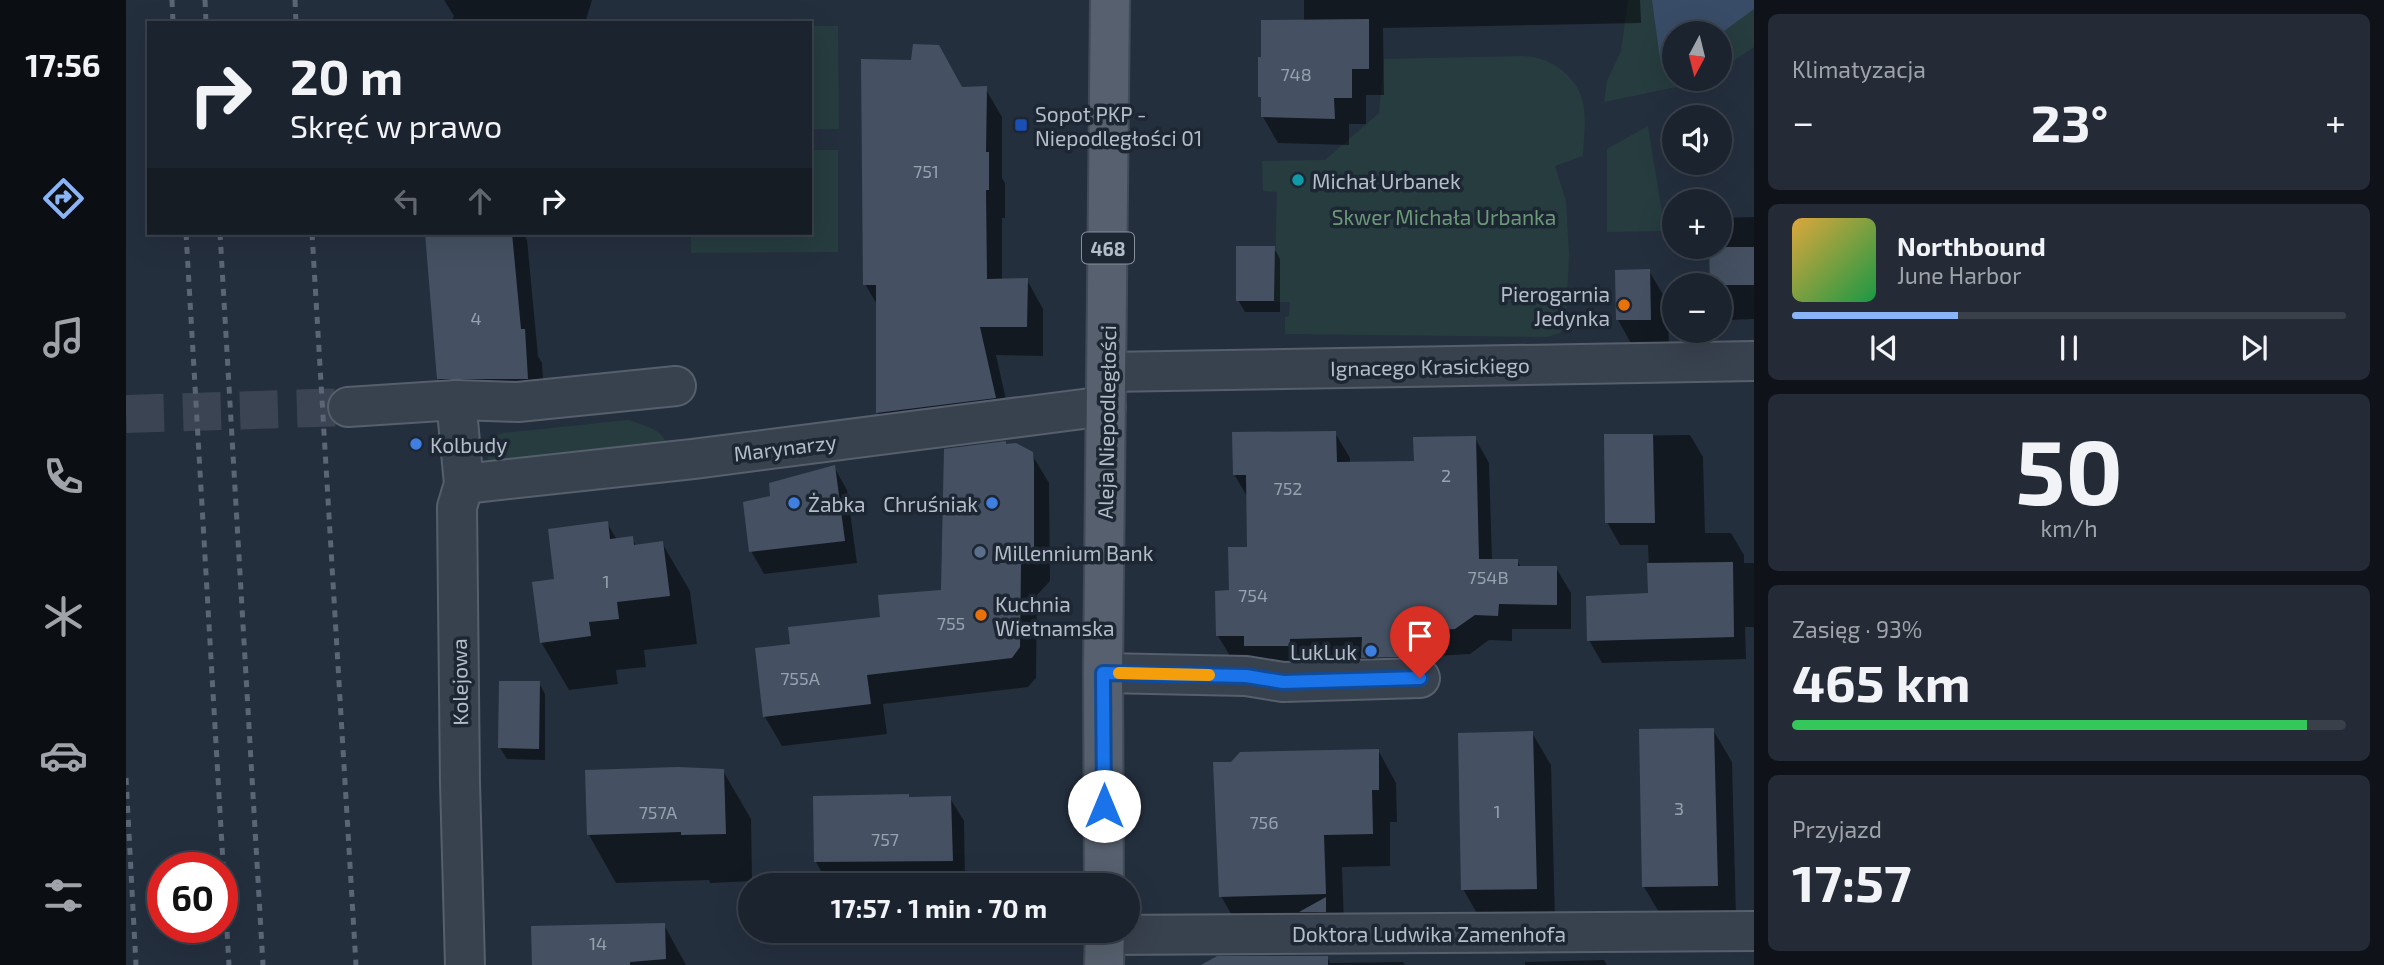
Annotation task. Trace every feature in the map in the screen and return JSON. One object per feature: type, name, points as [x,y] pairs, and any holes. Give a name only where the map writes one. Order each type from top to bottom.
[{"type":"main road","name":"Aleja Niepodległości","points":[[1104,873],[1103,673],[1110,0]]},
{"type":"street","name":"Ignacego Krasickiego","points":[[1107,389],[1754,361]]},
{"type":"street","points":[[348,407],[456,400],[518,402],[676,386]]},
{"type":"street","name":"Marynarzy","points":[[464,484],[693,459],[1107,389]]},
{"type":"street","name":"Kolejowa","points":[[456,400],[464,484],[457,507],[457,521],[465,965]]},
{"type":"street","points":[[1103,673],[1246,676],[1283,682],[1420,678]]},
{"type":"street","name":"Doktora Ludwika Zamenhofa","points":[[1105,944],[1754,931]]},
{"type":"green space","points":[[1628,0],[1754,0],[1754,47],[1732,62],[1732,21],[1662,21],[1662,90],[1604,102],[1607,81],[1621,51]]},
{"type":"green space","points":[[812,26],[838,26],[839,129],[812,129]]},
{"type":"green space","name":"Skwer Michała Urbanka","points":[[1523,56],[1545,60],[1564,72],[1573,81],[1583,101],[1583,156],[1555,166],[1566,201],[1569,254],[1566,319],[1560,333],[1547,337],[1285,334],[1285,317],[1289,316],[1290,302],[1274,302],[1277,192],[1263,191],[1262,161],[1325,160],[1379,113],[1384,59]]},
{"type":"green space","points":[[1648,126],[1662,212],[1662,231],[1607,232],[1607,149]]},
{"type":"green space","points":[[812,150],[838,150],[838,252],[691,253],[691,235],[812,235]]},
{"type":"green space","points":[[628,420],[659,433],[668,449],[490,464],[486,455],[492,437],[502,433]]},
{"type":"water","points":[[1652,0],[1754,0],[1754,9],[1732,25],[1732,21],[1662,21],[1660,59]]},
{"type":"building","points":[[1369,19],[1369,69],[1352,69],[1352,98],[1334,98],[1335,119],[1261,117],[1258,57],[1261,57],[1261,20]]},
{"type":"building","points":[[913,44],[939,45],[962,87],[987,86],[987,279],[1028,278],[1027,327],[980,327],[996,398],[876,413],[876,285],[863,285],[861,59],[911,60]]},
{"type":"building","points":[[425,235],[512,235],[521,329],[525,329],[528,379],[437,379]]},
{"type":"building","points":[[1236,246],[1275,246],[1274,301],[1236,301]]},
{"type":"building","points":[[1732,247],[1754,247],[1754,285],[1732,285],[1732,273],[1710,273],[1709,259],[1732,259]]},
{"type":"building","points":[[1650,269],[1651,320],[1616,320],[1615,270]]},
{"type":"building","points":[[1336,431],[1337,462],[1414,461],[1413,437],[1476,436],[1479,559],[1518,559],[1518,566],[1557,566],[1557,605],[1499,604],[1498,616],[1475,615],[1455,629],[1404,632],[1403,657],[1361,658],[1362,637],[1290,639],[1290,646],[1244,646],[1244,636],[1216,636],[1215,591],[1229,590],[1228,547],[1247,547],[1246,475],[1233,475],[1232,432]]},
{"type":"building","points":[[1604,434],[1653,434],[1655,523],[1605,523]]},
{"type":"building","points":[[1006,441],[1006,444],[1016,443],[1033,452],[1034,464],[1034,551],[1021,565],[1020,647],[1012,658],[867,675],[871,704],[763,717],[755,648],[790,644],[788,627],[880,617],[878,595],[941,590],[944,449]]},
{"type":"building","points":[[835,465],[845,541],[749,552],[743,502],[770,496],[769,483]]},
{"type":"building","points":[[608,521],[610,539],[633,536],[634,545],[663,541],[670,596],[617,602],[619,619],[589,622],[591,636],[540,643],[532,582],[554,579],[548,529]]},
{"type":"building","points":[[1733,562],[1734,637],[1587,641],[1586,596],[1648,593],[1647,563]]},
{"type":"building","points":[[499,681],[540,681],[539,749],[498,748]]},
{"type":"building","points":[[1714,728],[1718,886],[1642,887],[1639,729]]},
{"type":"building","points":[[1533,731],[1537,889],[1461,890],[1458,733]]},
{"type":"building","points":[[1379,749],[1379,790],[1372,790],[1373,834],[1324,835],[1326,894],[1219,897],[1213,762],[1231,762],[1240,752]]},
{"type":"building","points":[[678,767],[724,769],[726,834],[681,835],[681,832],[587,835],[585,770]]},
{"type":"building","points":[[909,794],[909,797],[951,796],[953,861],[814,862],[813,796]]},
{"type":"building","points":[[1326,897],[1326,912],[1299,912]]},
{"type":"building","points":[[665,923],[666,959],[630,962],[630,965],[532,965],[531,926]]},
{"type":"building","points":[[1217,956],[1328,956],[1328,965],[1201,965]]},
{"type":"tunnel","points":[[126,414],[348,407]]},
{"type":"railway","points":[[172,0],[173,21]]},
{"type":"railway","points":[[205,0],[206,21]]},
{"type":"railway","points":[[295,0],[296,21]]},
{"type":"railway","points":[[186,235],[229,965]]},
{"type":"railway","points":[[220,235],[263,965]]},
{"type":"railway","points":[[312,235],[356,965]]},
{"type":"railway","points":[[126,778],[136,965]]},
{"type":"slow traffic","points":[[1119,673],[1209,675]]},
{"type":"place","name":"Sopot PKP - Niepodległości 01","points":[[1021,125]]},
{"type":"place","name":"Michał Urbanek","points":[[1298,180]]},
{"type":"place","name":"Pierogarnia Jedynka","points":[[1624,305]]},
{"type":"place","name":"Kolbudy","points":[[416,444]]},
{"type":"place","name":"Żabka","points":[[794,503]]},
{"type":"place","name":"Chruśniak","points":[[992,503]]},
{"type":"place","name":"Millennium Bank","points":[[980,552]]},
{"type":"place","name":"Kuchnia Wietnamska","points":[[981,615]]},
{"type":"place","name":"LukLuk","points":[[1371,651]]},
{"type":"route","points":[[1104,806],[1103,673],[1246,676],[1283,682],[1420,678]]}]
